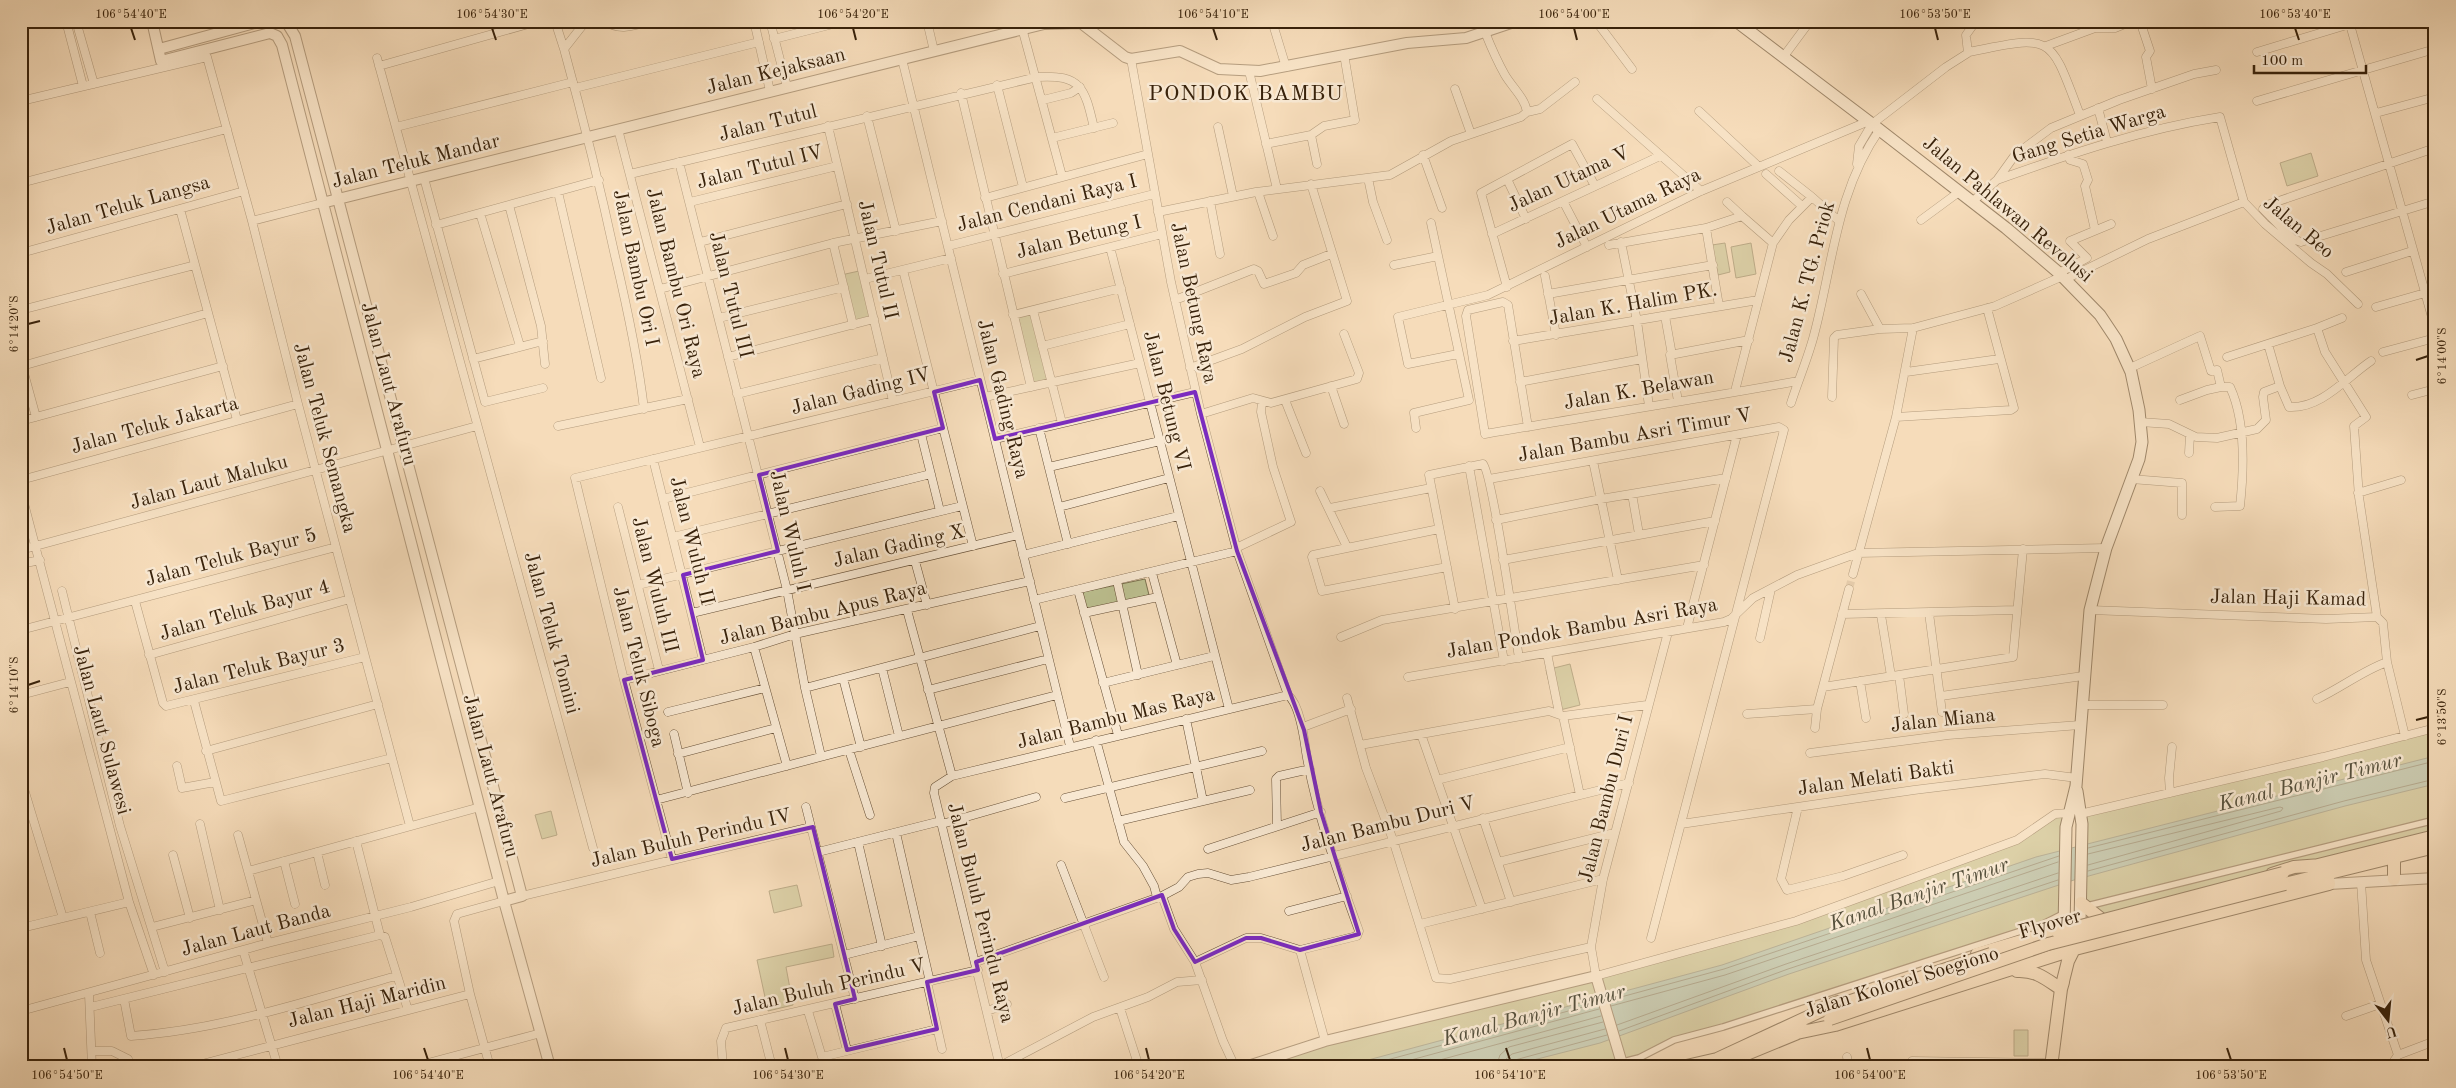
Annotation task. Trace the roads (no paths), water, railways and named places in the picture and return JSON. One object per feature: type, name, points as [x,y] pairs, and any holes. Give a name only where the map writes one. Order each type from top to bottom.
[{"type":"main road","name":"Jalan Pahlawan Revolusi","points":[[1736,21],[1874,125],[2062,276],[2100,315],[2116,339],[2130,368],[2140,422],[2141,448],[2106,548],[2090,610],[2083,676],[2076,782],[2083,903],[2080,924],[2069,951],[2061,989],[2051,1065]]},
{"type":"main road","name":"Jalan Pahlawan Revolusi","points":[[2069,951],[2064,928],[2066,827],[2077,817]]},
{"type":"main road","points":[[2129,911],[2123,916],[2122,921],[2125,930],[2167,926],[2435,836]]},
{"type":"main road","points":[[2326,874],[2435,847]]},
{"type":"main road","points":[[2394,858],[2394,879]]},
{"type":"main road","name":"Jalan Kolonel Soegiono","points":[[1682,1067],[1716,1059],[1826,1012],[1882,985],[2064,928],[2294,868],[2326,874]]},
{"type":"main road","name":"Flyover","points":[[1826,1012],[2040,937],[2284,879],[2326,874]]},
{"type":"main road","points":[[2083,903],[2100,918]]},
{"type":"main road","name":"Jalan Kolonel Soegiono","points":[[1714,1067],[1797,1033],[1835,1025],[2069,951],[2167,926]]},
{"type":"main road","points":[[2052,932],[2069,951]]},
{"type":"main road","points":[[2008,971],[2025,956],[2023,946],[2014,943]]},
{"type":"main road","points":[[2008,971],[2030,971],[2044,975],[2061,989],[2071,968],[2087,950],[2096,945]]},
{"type":"main road","name":"Jalan Kolonel Soegiono","points":[[1797,1033],[1826,1012]]},
{"type":"street","points":[[66,21],[83,86]]},
{"type":"street","points":[[76,21],[94,84]]},
{"type":"street","points":[[21,101],[94,84],[162,64],[152,21]]},
{"type":"street","points":[[159,49],[262,21]]},
{"type":"street","name":"Jalan Laut Arafuru","points":[[162,64],[270,33],[277,36],[282,45],[500,882],[517,877],[295,36],[287,22],[283,21]]},
{"type":"street","name":"Jalan Teluk Tomini","points":[[539,21],[378,62],[594,848]]},
{"type":"street","name":"Jalan Bambu Ori I","points":[[555,21],[599,180],[638,358],[644,408]]},
{"type":"street","points":[[564,49],[586,21]]},
{"type":"street","points":[[605,21],[612,26],[625,28],[651,21]]},
{"type":"street","points":[[754,21],[770,91]]},
{"type":"street","points":[[770,21],[787,87]]},
{"type":"street","points":[[774,39],[845,21]]},
{"type":"street","points":[[927,21],[934,51]]},
{"type":"street","points":[[1272,21],[1286,66]]},
{"type":"street","points":[[1131,59],[1180,51],[1219,69],[1249,71],[1286,66],[1407,43],[1456,40],[1517,21]]},
{"type":"street","points":[[1596,21],[1632,69]]},
{"type":"street","points":[[1784,56],[1810,21]]},
{"type":"street","points":[[1970,52],[1966,35],[1976,21]]},
{"type":"street","points":[[2046,46],[2096,25],[2115,28],[2132,21]]},
{"type":"street","points":[[2140,21],[2150,51],[2146,57],[2152,89]]},
{"type":"street","points":[[2256,52],[2360,21]]},
{"type":"street","name":"Jalan Kejaksaan","points":[[588,136],[1022,28],[1055,22],[1081,22],[1125,57],[1131,59]]},
{"type":"street","points":[[2350,23],[2435,328]]},
{"type":"street","points":[[1022,28],[1037,77],[1062,176]]},
{"type":"street","points":[[70,35],[80,32]]},
{"type":"street","points":[[1485,32],[1494,55],[1506,77],[1526,105],[1527,112]]},
{"type":"street","points":[[396,127],[759,42]]},
{"type":"street","points":[[1874,125],[1970,52],[2024,42],[2038,42],[2046,46],[2063,70],[2080,115]]},
{"type":"street","points":[[2257,101],[2435,49]]},
{"type":"street","points":[[1266,144],[1311,135],[1324,126],[1355,120],[1344,54]]},
{"type":"street","name":"Jalan Teluk Semangka","points":[[162,64],[207,57],[228,129],[298,404],[410,826]]},
{"type":"street","name":"Jalan Gading Raya","points":[[902,59],[1070,746]]},
{"type":"street","name":"Jalan Betung Raya","points":[[1131,59],[1154,194],[1175,300],[1195,392],[1236,550],[1288,695],[1292,699],[1303,727],[1310,769],[1321,812],[1333,855],[1359,931],[1356,936],[1300,950]]},
{"type":"street","name":"Gang Setia Warga","points":[[1972,202],[1997,180],[2015,155],[2051,128],[2098,108],[2194,74],[2216,70]]},
{"type":"street","points":[[1249,71],[1277,189]]},
{"type":"street","name":"Jalan Tutul","points":[[630,174],[961,93],[1037,77],[1055,76],[1080,87]]},
{"type":"street","points":[[1158,212],[1258,192],[1390,175],[1423,155],[1471,134],[1521,117],[1527,112],[1540,109],[1575,82]]},
{"type":"street","points":[[997,85],[1022,187]]},
{"type":"street","points":[[1043,100],[1072,93],[1080,87],[1088,100],[1094,128]]},
{"type":"street","points":[[1455,90],[1471,134]]},
{"type":"street","points":[[961,93],[1031,387]]},
{"type":"street","points":[[2376,113],[2435,97]]},
{"type":"street","points":[[1597,100],[1701,191]]},
{"type":"street","points":[[2098,108],[2107,142]]},
{"type":"street","points":[[1699,111],[1758,166]]},
{"type":"street","points":[[868,116],[896,231]]},
{"type":"street","name":"Gang Setia Warga","points":[[1997,180],[2107,142],[2183,124],[2220,118],[2244,202]]},
{"type":"street","points":[[1052,138],[1112,123]]},
{"type":"street","name":"Jalan Utama Raya","points":[[1458,354],[1409,364],[1399,328],[1399,316],[1476,299],[1507,287],[1701,191],[1758,166],[1874,125]]},
{"type":"street","name":"Jalan K. TG. Priok","points":[[1790,404],[1814,335],[1839,221],[1856,168],[1859,146],[1874,125]]},
{"type":"street","name":"Jalan Tutul II","points":[[828,126],[893,401]]},
{"type":"street","points":[[1218,127],[1233,196]]},
{"type":"street","points":[[21,183],[228,129]]},
{"type":"street","name":"Jalan Bambu Ori Raya","points":[[618,129],[700,447]]},
{"type":"street","points":[[1311,135],[1316,164]]},
{"type":"street","name":"Jalan Teluk Mandar","points":[[252,221],[588,136]]},
{"type":"street","points":[[1507,287],[1481,193],[1572,144],[1595,186]]},
{"type":"street","points":[[2390,162],[2435,148]]},
{"type":"street","points":[[985,198],[1148,154]]},
{"type":"street","points":[[1423,155],[1442,208]]},
{"type":"street","points":[[2068,155],[2070,160],[2084,164],[2088,180],[2085,186],[2095,230]]},
{"type":"street","name":"Jalan Utama V","points":[[1492,234],[1660,156]]},
{"type":"street","name":"Jalan Tutul III","points":[[680,162],[749,436]]},
{"type":"street","name":"Jalan Beo","points":[[2390,162],[2264,206],[2264,212],[2293,239],[2301,242],[2402,211]]},
{"type":"street","name":"Jalan Tutul IV","points":[[690,202],[838,166]]},
{"type":"street","points":[[1780,171],[1839,221]]},
{"type":"street","points":[[1766,174],[1802,206]]},
{"type":"street","points":[[424,178],[485,402],[543,388]]},
{"type":"street","points":[[1368,178],[1373,202],[1386,240]]},
{"type":"street","points":[[1507,179],[1526,219]]},
{"type":"street","points":[[436,225],[599,180]]},
{"type":"street","points":[[1190,368],[1242,349],[1305,317],[1346,303],[1346,296],[1331,254],[1311,184]]},
{"type":"street","name":"Jalan Teluk Langsa","points":[[21,253],[244,191]]},
{"type":"street","points":[[558,192],[601,378]]},
{"type":"street","points":[[1258,192],[1273,236]]},
{"type":"street","points":[[1921,220],[1959,192]]},
{"type":"street","name":"Jalan Cendani Raya I","points":[[948,246],[1154,194]]},
{"type":"street","points":[[1735,391],[1773,242],[1802,206],[1812,197]]},
{"type":"street","points":[[1210,201],[1220,254]]},
{"type":"street","points":[[1563,201],[1587,247]]},
{"type":"street","points":[[2402,211],[2435,201]]},
{"type":"street","points":[[1727,202],[1773,242]]},
{"type":"street","name":"Jalan Beo","points":[[2062,276],[2203,216],[2244,202],[2266,224],[2311,263],[2327,274],[2358,304]]},
{"type":"street","points":[[700,242],[847,204]]},
{"type":"street","points":[[510,205],[541,326],[545,364]]},
{"type":"street","points":[[180,209],[237,420]]},
{"type":"street","points":[[480,213],[520,346]]},
{"type":"street","points":[[1609,245],[1706,228],[1743,217]]},
{"type":"street","points":[[660,289],[833,243],[942,220]]},
{"type":"street","points":[[1416,428],[1414,413],[1469,400],[1431,223]]},
{"type":"street","points":[[1832,397],[1834,336],[1880,328],[1913,328],[1987,308],[2062,276],[2087,258],[2070,241],[2111,224]]},
{"type":"street","points":[[1706,228],[1719,306]]},
{"type":"street","name":"Jalan Betung I","points":[[1003,274],[1162,234]]},
{"type":"street","points":[[1621,242],[1637,321],[1649,406]]},
{"type":"street","points":[[833,243],[853,325]]},
{"type":"street","name":"Jalan Betung VI","points":[[1110,247],[1229,709]]},
{"type":"street","points":[[2346,272],[2412,251]]},
{"type":"street","points":[[1175,300],[1252,269],[1258,271],[1264,284],[1296,273],[1303,265],[1331,254]]},
{"type":"street","points":[[1394,265],[1438,256]]},
{"type":"street","points":[[865,279],[951,258]]},
{"type":"street","points":[[21,310],[195,265]]},
{"type":"street","points":[[1548,294],[1712,265]]},
{"type":"street","points":[[903,270],[972,546]]},
{"type":"street","points":[[1544,276],[1556,335]]},
{"type":"street","points":[[719,318],[844,286]]},
{"type":"street","points":[[1013,315],[1121,288]]},
{"type":"street","points":[[2376,307],[2425,293]]},
{"type":"street","points":[[1861,294],[1880,328]]},
{"type":"street","name":"Jalan K. Halim PK.","points":[[1513,341],[1758,300]]},
{"type":"street","name":"Jalan K. Belawan","points":[[1513,341],[1506,303],[1468,310],[1466,316],[1485,434],[1798,381]]},
{"type":"street","points":[[1896,417],[2011,410],[2014,404],[1999,359],[1987,308]]},
{"type":"street","points":[[1033,310],[1062,423]]},
{"type":"street","points":[[36,417],[22,366],[208,313]]},
{"type":"street","points":[[1664,316],[1678,401]]},
{"type":"street","points":[[2227,356],[2317,328],[2342,318]]},
{"type":"street","points":[[728,357],[874,319]]},
{"type":"street","points":[[1042,346],[1130,324]]},
{"type":"street","points":[[1853,574],[1896,417],[1913,328]]},
{"type":"street","points":[[2317,328],[2325,352],[2344,381]]},
{"type":"street","points":[[1201,414],[1253,398],[1262,402],[1272,403],[1285,400],[1359,377],[1344,334]]},
{"type":"street","points":[[2130,368],[2200,336],[2210,371],[2217,370],[2221,387]]},
{"type":"street","points":[[2383,352],[2435,338]]},
{"type":"street","points":[[1671,355],[1749,340]]},
{"type":"street","points":[[473,359],[543,341]]},
{"type":"street","points":[[1513,341],[1528,427]]},
{"type":"street","points":[[2268,344],[2288,407],[2302,407],[2319,400],[2372,361]]},
{"type":"street","points":[[737,394],[883,358]]},
{"type":"street","points":[[1520,382],[1642,359]]},
{"type":"street","points":[[1906,372],[1999,359]]},
{"type":"street","points":[[985,397],[1140,363]]},
{"type":"street","points":[[21,421],[223,366]]},
{"type":"street","name":"Jalan Gading IV","points":[[575,482],[578,476],[980,380]]},
{"type":"street","name":"Jalan Haji Kamad","points":[[2090,610],[2326,620],[2377,617],[2358,493],[2355,450],[2354,426],[2366,417],[2344,381]]},
{"type":"street","points":[[1331,386],[1344,424]]},
{"type":"street","points":[[2140,422],[2173,425],[2190,435],[2217,438],[2257,429],[2266,420],[2264,392],[2280,386]]},
{"type":"street","points":[[2180,400],[2207,390],[2230,387],[2237,402],[2240,433],[2240,506],[2216,507]]},
{"type":"street","points":[[2412,395],[2435,389]]},
{"type":"street","points":[[995,439],[1195,392]]},
{"type":"street","points":[[558,426],[688,399]]},
{"type":"street","points":[[1285,400],[1306,453]]},
{"type":"street","points":[[1034,600],[1152,574],[1236,550],[1291,522],[1273,467],[1261,412],[1262,402]]},
{"type":"street","name":"Jalan Teluk Jakarta","points":[[21,480],[298,404]]},
{"type":"street","points":[[404,447],[477,426]]},
{"type":"street","name":"Jalan Bambu Asri Timur V","points":[[1489,479],[1779,427],[1784,430],[1784,434],[1736,614]]},
{"type":"street","points":[[663,499],[943,428]]},
{"type":"street","points":[[1039,428],[1068,544]]},
{"type":"street","points":[[921,434],[940,511]]},
{"type":"street","points":[[1687,628],[1737,435]]},
{"type":"street","points":[[2189,454],[2190,435]]},
{"type":"street","name":"Jalan Wuluh I","points":[[749,436],[787,590],[821,756]]},
{"type":"street","points":[[1049,467],[1160,441]]},
{"type":"street","name":"Jalan Laut Maluku","points":[[21,550],[404,447]]},
{"type":"street","name":"Jalan Wuluh II","points":[[653,459],[703,660]]},
{"type":"street","points":[[1593,461],[1618,580]]},
{"type":"street","points":[[1455,609],[1431,488],[1430,474],[1481,464],[1485,466],[1489,479],[1519,658]]},
{"type":"street","points":[[1469,466],[1504,661]]},
{"type":"street","points":[[673,537],[931,474]]},
{"type":"street","points":[[1059,507],[1169,478]]},
{"type":"street","points":[[1496,520],[1600,499],[1726,478]]},
{"type":"street","points":[[2131,479],[2182,483],[2182,515]]},
{"type":"street","points":[[2358,493],[2401,480]]},
{"type":"street","name":"Jalan Teluk Siboga","points":[[575,482],[624,680],[672,859]]},
{"type":"street","points":[[1330,508],[1431,488]]},
{"type":"street","points":[[1320,491],[1330,508],[1347,547]]},
{"type":"street","name":"Jalan Laut Sulawesi","points":[[21,492],[129,902],[154,975]]},
{"type":"street","points":[[1632,494],[1639,534]]},
{"type":"street","points":[[638,585],[962,506]]},
{"type":"street","name":"Jalan Wuluh III","points":[[618,507],[659,670]]},
{"type":"street","points":[[1023,555],[1178,516]]},
{"type":"street","points":[[1504,560],[1715,521]]},
{"type":"street","points":[[1440,530],[1347,547],[1312,556],[1320,591],[1447,567]]},
{"type":"street","name":"Jalan Gading X","points":[[692,613],[1018,535]]},
{"type":"street","name":"Jalan Teluk Bayur 5","points":[[21,630],[336,547]]},
{"type":"street","name":"Jalan Pondok Bambu Asri Raya","points":[[1408,677],[1724,622],[1736,614],[1744,605],[1798,575],[1858,554],[2106,548]]},
{"type":"street","points":[[1823,687],[2011,658],[2014,655],[2023,550]]},
{"type":"street","points":[[21,564],[40,560]]},
{"type":"street","points":[[915,561],[927,605]]},
{"type":"street","points":[[1341,637],[1382,620],[1704,565]]},
{"type":"street","points":[[1152,574],[1177,665]]},
{"type":"street","points":[[1117,581],[1138,675]]},
{"type":"street","name":"Jalan Bambu Apus Raya","points":[[624,680],[754,647],[795,634],[1030,582]]},
{"type":"street","points":[[1760,638],[1771,589]]},
{"type":"street","points":[[1815,728],[1816,709],[1849,589]]},
{"type":"street","points":[[1078,590],[1118,735]]},
{"type":"street","name":"Jalan Laut Sulawesi","points":[[62,591],[120,826],[165,972]]},
{"type":"street","points":[[1084,613],[1158,597]]},
{"type":"street","name":"Jalan Teluk Bayur 4","points":[[149,655],[350,599]]},
{"type":"street","points":[[135,601],[149,655]]},
{"type":"street","points":[[907,610],[952,776]]},
{"type":"street","points":[[1842,614],[1881,615],[2017,610]]},
{"type":"street","points":[[1929,613],[1938,669],[1942,712]]},
{"type":"street","points":[[1651,938],[1736,614]]},
{"type":"street","points":[[1881,615],[1904,714]]},
{"type":"street","points":[[2377,617],[2383,623],[2387,662],[2405,736]]},
{"type":"street","points":[[806,688],[1040,626]]},
{"type":"street","name":"Jalan Bambu Duri I","points":[[1596,973],[1592,950],[1603,879],[1647,705],[1668,632]]},
{"type":"street","points":[[754,647],[787,766]]},
{"type":"street","points":[[1547,654],[1580,794]]},
{"type":"street","name":"Jalan Teluk Bayur 3","points":[[149,655],[162,703],[169,707],[365,657]]},
{"type":"street","points":[[1104,683],[1214,656]]},
{"type":"street","points":[[928,690],[1048,659]]},
{"type":"street","points":[[2317,699],[2339,689],[2372,667],[2387,662]]},
{"type":"street","points":[[882,668],[899,736]]},
{"type":"street","points":[[1941,696],[2083,676]]},
{"type":"street","points":[[843,678],[861,747]]},
{"type":"street","points":[[1860,681],[1866,718]]},
{"type":"street","points":[[21,695],[70,682]]},
{"type":"street","points":[[668,712],[765,688]]},
{"type":"street","points":[[656,800],[1057,695]]},
{"type":"street","name":"Jalan Bambu Mas Raya","points":[[952,776],[1070,746],[1288,695]]},
{"type":"street","points":[[1347,698],[1366,768],[1393,840],[1434,974],[1439,980],[1592,950]]},
{"type":"street","points":[[194,701],[220,800],[223,802],[392,758]]},
{"type":"street","points":[[206,751],[378,704]]},
{"type":"street","points":[[1360,745],[1549,710],[1561,714],[1647,705]]},
{"type":"street","points":[[2081,705],[2163,705]]},
{"type":"street","points":[[1303,727],[1351,709]]},
{"type":"street","points":[[1747,714],[1816,709]]},
{"type":"street","points":[[1186,719],[1202,802]]},
{"type":"street","name":"Jalan Miana","points":[[1810,753],[1948,735],[2080,725]]},
{"type":"street","points":[[678,754],[776,728]]},
{"type":"street","points":[[1245,1067],[1325,1041],[1796,921],[2017,840],[2055,814],[2077,817],[2170,792],[2435,728]]},
{"type":"street","points":[[674,734],[688,792]]},
{"type":"street","points":[[1421,734],[1482,909]]},
{"type":"street","points":[[1096,740],[1124,842],[1143,866],[1174,929],[1195,962],[1223,1041],[1235,1067]]},
{"type":"street","points":[[1437,780],[1570,747]]},
{"type":"street","points":[[2170,792],[2172,747]]},
{"type":"street","points":[[849,750],[870,814]]},
{"type":"street","points":[[1065,798],[1262,751]]},
{"type":"street","points":[[177,766],[182,788],[215,782]]},
{"type":"street","points":[[1277,826],[1276,779],[1279,776],[1310,769]]},
{"type":"street","name":"Jalan Melati Bakti","points":[[1681,824],[2045,774],[2076,782]]},
{"type":"street","name":"Jalan Buluh Perindu Raya","points":[[952,776],[940,782],[934,790],[1000,1067]]},
{"type":"street","points":[[21,778],[63,918]]},
{"type":"street","name":"Jalan Bambu Duri V","points":[[1084,924],[1159,896],[1179,887],[1188,877],[1198,874],[1208,872],[1231,880],[1628,783]]},
{"type":"street","points":[[1118,821],[1250,790]]},
{"type":"street","points":[[818,852],[1036,797]]},
{"type":"street","points":[[806,807],[811,827]]},
{"type":"street","points":[[1798,807],[1781,879],[1787,890],[1843,876],[1902,855]]},
{"type":"street","points":[[248,870],[480,808]]},
{"type":"street","points":[[1208,849],[1321,812]]},
{"type":"street","points":[[1483,818],[1511,902]]},
{"type":"street","points":[[2083,903],[2435,820]]},
{"type":"street","points":[[200,824],[220,910]]},
{"type":"street","name":"Jalan Buluh Perindu IV","points":[[522,894],[811,827],[855,999]]},
{"type":"street","points":[[1498,862],[1614,832]]},
{"type":"street","points":[[896,833],[942,1049]]},
{"type":"street","points":[[238,835],[268,943]]},
{"type":"street","points":[[356,841],[380,935],[385,937],[408,1010]]},
{"type":"street","points":[[858,842],[882,946]]},
{"type":"street","points":[[316,852],[325,886]]},
{"type":"street","points":[[173,855],[190,918]]},
{"type":"street","points":[[284,861],[295,904]]},
{"type":"street","points":[[1061,865],[1104,977]]},
{"type":"street","points":[[2326,874],[2346,881],[2361,882],[2435,878]]},
{"type":"street","points":[[490,1067],[470,994],[454,918],[457,914],[522,894],[517,877]]},
{"type":"street","points":[[1420,924],[1603,879]]},
{"type":"street","points":[[500,882],[550,1067]]},
{"type":"street","name":"Jalan Laut Banda","points":[[21,1011],[500,882]]},
{"type":"street","points":[[2361,882],[2366,960],[2398,1055]]},
{"type":"street","points":[[1289,911],[1347,896]]},
{"type":"street","points":[[152,927],[256,900]]},
{"type":"street","points":[[21,928],[129,902]]},
{"type":"street","points":[[1603,1067],[1622,1064],[1639,1058],[1674,1040],[2043,924],[2065,909]]},
{"type":"street","points":[[90,912],[100,953]]},
{"type":"street","name":"Jalan Buluh Perindu V","points":[[723,1067],[721,1041],[724,1029],[928,982],[977,966],[1084,924]]},
{"type":"street","name":"Jalan Laut Banda","points":[[91,1007],[250,969],[380,935]]},
{"type":"street","name":"Jalan Buluh Perindu V","points":[[844,955],[919,936]]},
{"type":"street","points":[[1195,962],[1246,938],[1262,938],[1300,950],[1325,1041]]},
{"type":"street","name":"Jalan Haji Maridin","points":[[243,950],[278,1067]]},
{"type":"street","points":[[1596,973],[1622,1064]]},
{"type":"street","points":[[124,1000],[131,1036],[204,1028],[396,976]]},
{"type":"street","points":[[1000,1067],[1092,1017],[1148,997],[1177,982],[1202,980]]},
{"type":"street","points":[[89,994],[92,1067]]},
{"type":"street","name":"Jalan Haji Maridin","points":[[202,1064],[272,1044],[470,994]]},
{"type":"street","points":[[835,1004],[847,1050]]},
{"type":"street","points":[[987,1011],[1007,1004]]},
{"type":"street","points":[[2346,1016],[2380,1004]]},
{"type":"street","points":[[1120,1008],[1139,1067]]},
{"type":"street","points":[[808,1011],[820,1056],[937,1029]]},
{"type":"street","points":[[760,1020],[772,1067]]},
{"type":"street","points":[[413,1067],[541,1033]]},
{"type":"street","points":[[2390,1067],[2398,1055],[2435,1041]]},
{"type":"street","points":[[92,1051],[112,1051],[128,1059]]},
{"type":"street","points":[[1847,1057],[1849,1067]]},
{"type":"street","points":[[1912,1067],[1912,1061],[2051,1065]]},
{"type":"water","name":"Kanal Banjir Timur","points":[[2435,756],[2435,784],[2345,806],[2074,880],[1789,974],[1600,1043],[1506,1067],[1342,1067],[1722,965],[2036,857]]},
{"type":"tunnel","points":[[1849,589],[1853,574]]},
{"type":"district","name":"PONDOK BAMBU","points":[[1246,94]]}]
